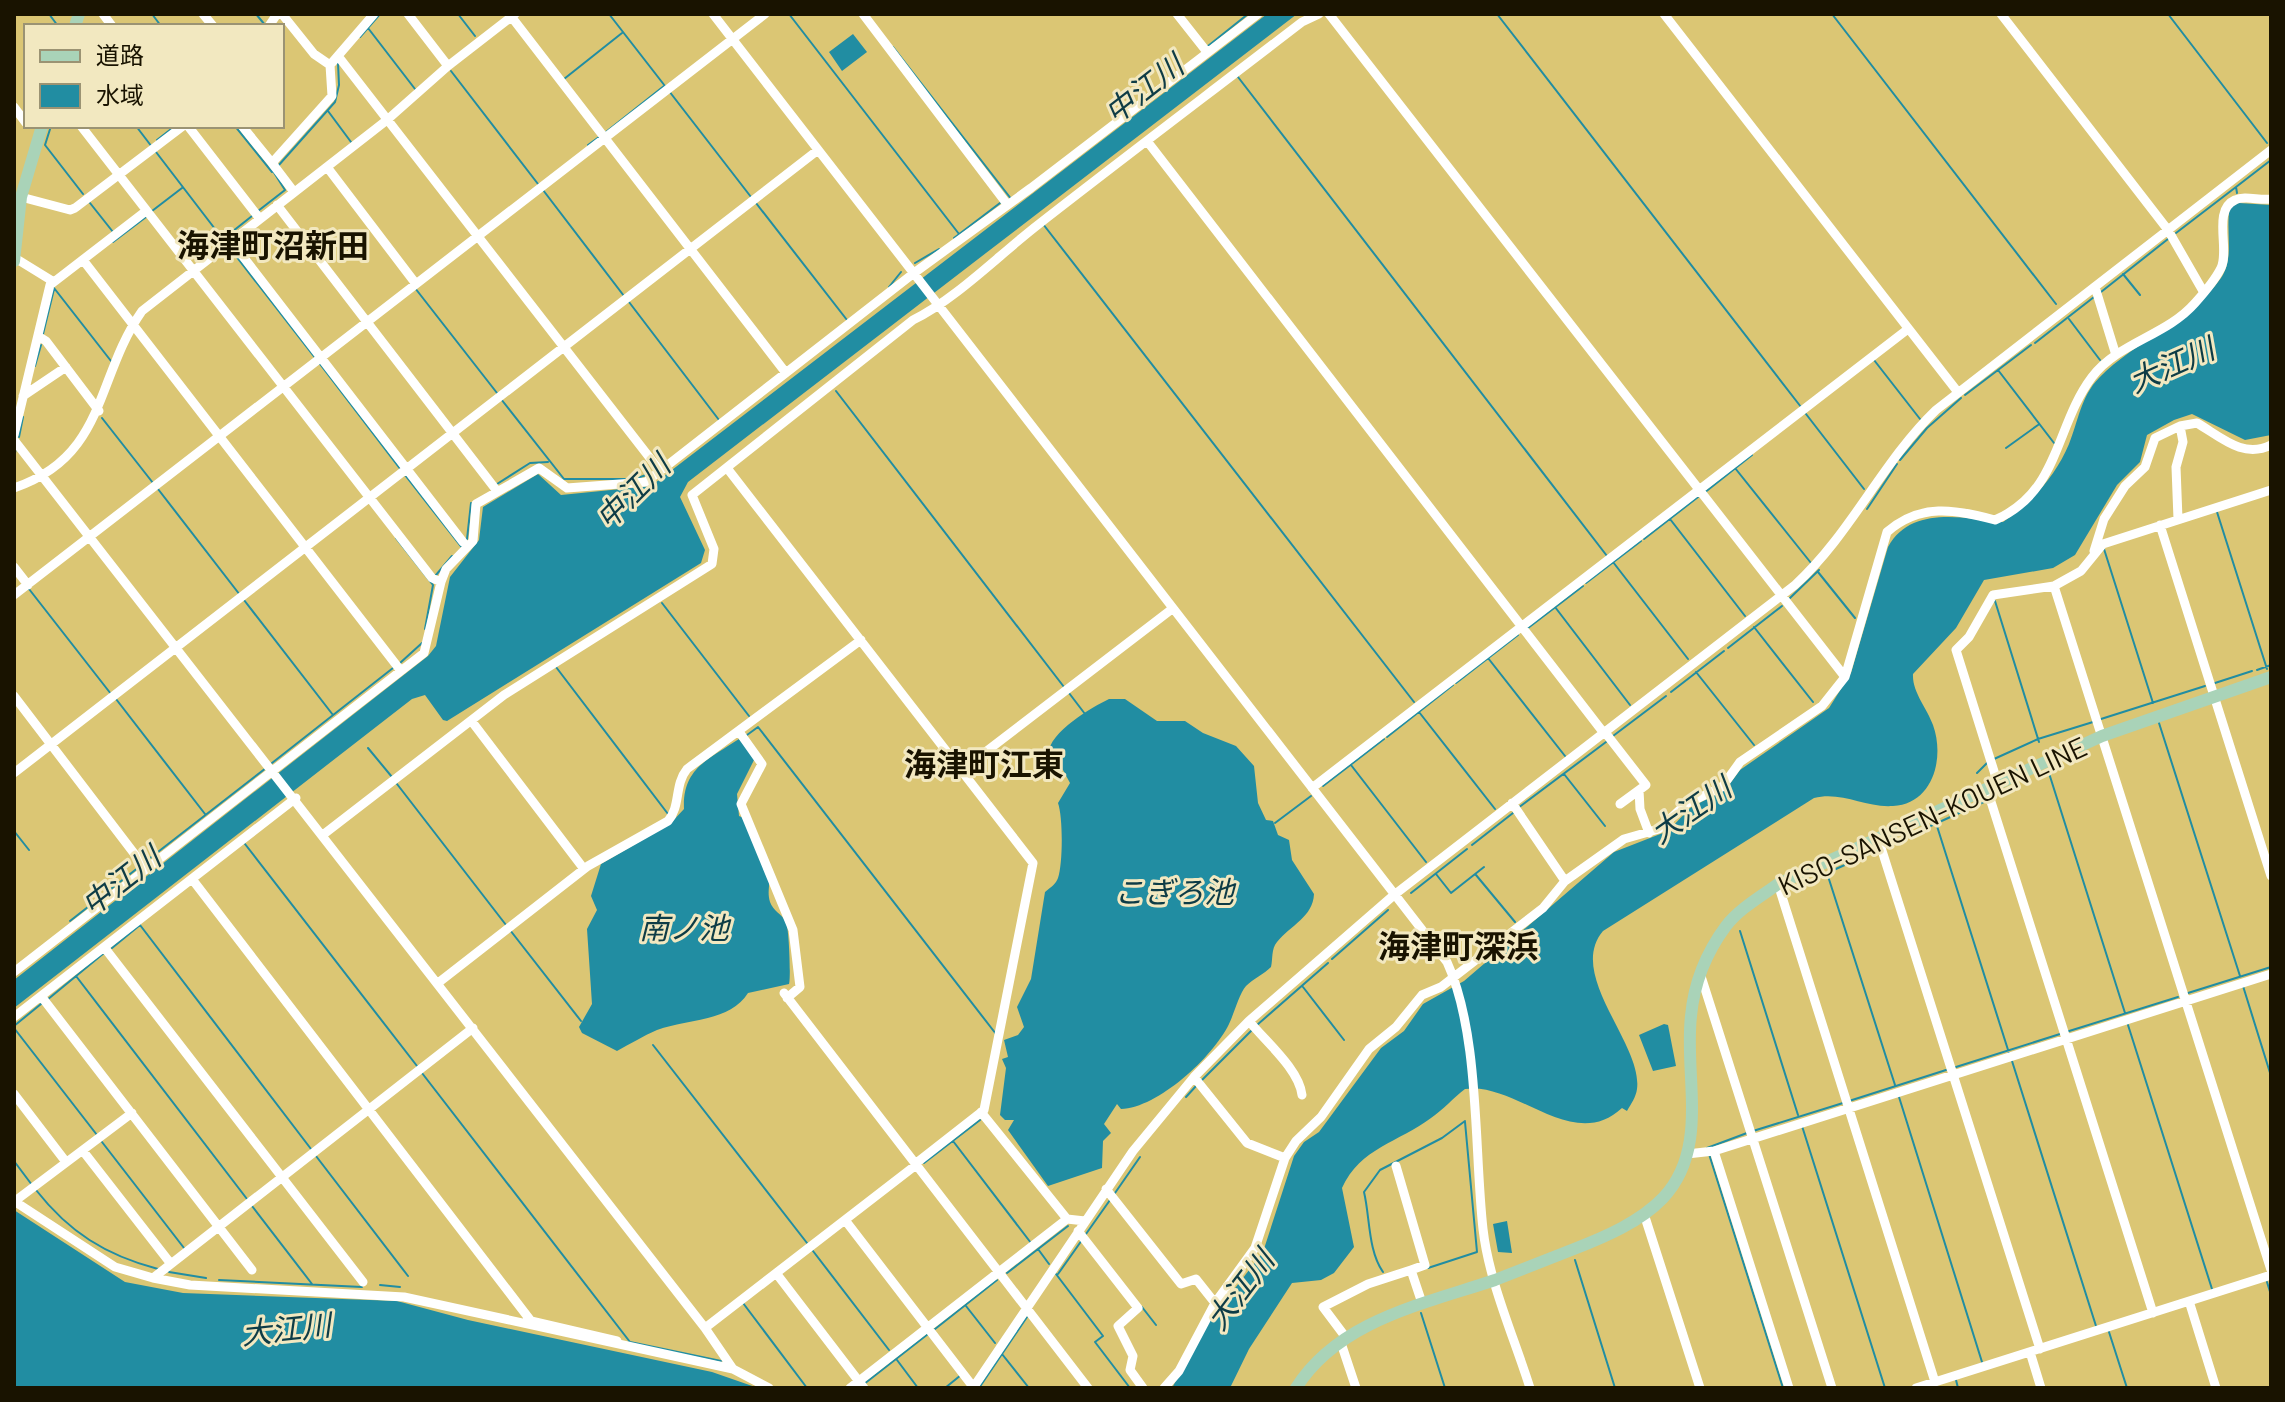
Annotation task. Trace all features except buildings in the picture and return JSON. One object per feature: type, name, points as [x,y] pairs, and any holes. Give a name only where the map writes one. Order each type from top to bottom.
[{"type":"main road","points":[[14,259],[21,197],[40,132]]},
{"type":"main road","name":"KISO-SANSEN-KOUEN LINE","points":[[1296,1388],[1319,1360],[1375,1322],[1587,1244],[1644,1214],[1666,1194],[1687,1154],[1693,1102],[1690,1018],[1700,973],[1728,923],[1778,884],[2102,736],[2271,677]]},
{"type":"street","points":[[279,14],[314,54],[330,65]]},
{"type":"street","points":[[408,14],[448,66]]},
{"type":"street","points":[[713,14],[1440,952],[1455,980],[1472,1100],[1484,1233],[1530,1388]]},
{"type":"street","points":[[14,595],[765,14]]},
{"type":"street","points":[[863,14],[1011,202]]},
{"type":"street","points":[[1177,14],[1207,52]]},
{"type":"street","points":[[16,967],[275,772],[428,647],[446,569],[473,541],[476,504],[539,468],[567,488],[640,484],[1258,14]]},
{"type":"street","points":[[324,834],[473,723],[504,695],[712,564],[714,549],[692,495],[913,320],[1302,22],[1319,14]]},
{"type":"street","points":[[1329,14],[1845,677]]},
{"type":"street","points":[[1664,14],[1957,391]]},
{"type":"street","points":[[2001,14],[2168,230],[2203,291]]},
{"type":"street","points":[[272,163],[332,96],[330,65],[371,15]]},
{"type":"street","points":[[14,488],[44,475],[80,443],[99,411],[133,325],[159,295],[387,120],[512,15],[786,373]]},
{"type":"street","points":[[338,56],[660,471]]},
{"type":"street","points":[[83,128],[432,578],[441,582]]},
{"type":"street","points":[[21,197],[70,210],[183,128]]},
{"type":"street","points":[[188,128],[260,219]]},
{"type":"street","points":[[244,128],[294,192]]},
{"type":"street","points":[[1147,141],[1521,629],[1646,785],[1620,804]]},
{"type":"street","points":[[14,773],[818,150]]},
{"type":"street","points":[[845,1220],[973,1388],[1106,1189],[1194,1077],[1249,1021],[1394,895],[1780,597],[1818,562],[1919,426],[1957,391],[2271,150]]},
{"type":"street","points":[[327,167],[416,284]]},
{"type":"street","points":[[1164,1388],[1179,1371],[1215,1303],[1263,1233],[1285,1158],[1296,1141],[1321,1117],[1369,1049],[1396,1027],[1422,995],[1455,980],[1543,908],[1565,881],[1624,839],[1649,833],[1670,821],[1686,804],[1722,787],[1740,762],[1822,706],[1845,677],[1887,532],[1914,514],[1935,509],[1995,520],[2012,512],[2050,467],[2083,391],[2115,352],[2170,322],[2194,304],[2221,267],[2223,218],[2230,203],[2238,198],[2271,199]]},
{"type":"street","points":[[277,205],[497,491]]},
{"type":"street","points":[[146,211],[54,282],[20,402],[14,437],[324,834],[705,1328],[733,1369]]},
{"type":"street","points":[[228,243],[464,548]]},
{"type":"street","points":[[14,259],[54,282]]},
{"type":"street","points":[[83,260],[401,671]]},
{"type":"street","points":[[2095,287],[2115,352]]},
{"type":"street","points":[[1312,788],[1908,329]]},
{"type":"street","points":[[38,336],[99,411]]},
{"type":"street","points":[[20,402],[66,367]]},
{"type":"street","points":[[2093,558],[2104,519],[2125,486],[2145,467],[2155,438],[2180,426],[2197,423],[2230,444],[2252,451],[2271,445]]},
{"type":"street","points":[[2178,519],[2176,467],[2183,442],[2180,426]]},
{"type":"street","points":[[705,1328],[981,1112],[1033,869],[1033,863],[727,468]]},
{"type":"street","points":[[2153,1313],[1992,786],[1956,650],[1969,637],[1993,595],[2054,586],[2081,571],[2103,544],[2271,490]]},
{"type":"street","points":[[2160,525],[2271,876]]},
{"type":"street","points":[[14,567],[28,585]]},
{"type":"street","points":[[1916,1388],[2271,1273],[2054,586]]},
{"type":"street","points":[[962,770],[1172,609]]},
{"type":"street","points":[[438,983],[584,869],[668,821],[675,813],[680,778],[742,736],[861,640]]},
{"type":"street","points":[[14,696],[146,869]]},
{"type":"street","points":[[473,723],[584,869]]},
{"type":"street","points":[[742,736],[762,764],[741,804],[795,944],[800,987],[785,996],[1088,1388]]},
{"type":"street","points":[[1639,790],[1640,809],[1649,833]]},
{"type":"street","points":[[14,1017],[294,796]]},
{"type":"street","points":[[1512,803],[1565,881]]},
{"type":"street","points":[[1878,838],[1952,1071],[2035,1350],[2041,1388]]},
{"type":"street","points":[[192,879],[531,1321],[597,1334],[615,1340],[623,1347]]},
{"type":"street","points":[[1778,884],[1935,1382]]},
{"type":"street","points":[[104,947],[363,1282]]},
{"type":"street","points":[[1700,973],[1832,1388]]},
{"type":"street","points":[[1687,1154],[1710,1152],[1751,1134],[1848,1103],[2185,997],[2271,974]]},
{"type":"street","points":[[41,996],[252,1270]]},
{"type":"street","points":[[1249,1021],[1280,1057],[1301,1087],[1302,1095]]},
{"type":"street","points":[[153,1278],[473,1028]]},
{"type":"street","points":[[1194,1077],[1247,1143],[1285,1158]]},
{"type":"street","points":[[14,1094],[66,1162]]},
{"type":"street","points":[[981,1112],[1067,1219]]},
{"type":"street","points":[[132,1113],[15,1201],[115,1267],[190,1285],[404,1297],[733,1369],[769,1388]]},
{"type":"street","points":[[83,1151],[171,1264]]},
{"type":"street","points":[[1710,1152],[1789,1388]]},
{"type":"street","points":[[1356,1388],[1344,1341],[1323,1307],[1368,1284],[1425,1265],[1396,1166]]},
{"type":"street","points":[[1106,1189],[1181,1284],[1196,1279],[1215,1303]]},
{"type":"street","points":[[1644,1214],[1700,1388]]},
{"type":"street","points":[[776,1273],[858,1386],[1067,1219],[1085,1221]]},
{"type":"street","points":[[1078,1231],[1138,1308],[1118,1326],[1133,1356],[1130,1370],[1143,1388]]},
{"type":"street","points":[[1411,1270],[1422,1303]]},
{"type":"street","points":[[2189,1301],[2216,1388]]},
{"type":"water","name":"中江川","points":[[1267,14],[1297,14],[688,482],[680,497],[705,550],[701,563],[447,721],[443,720],[425,695],[412,699],[14,1008],[14,980],[428,656],[436,646],[450,577],[479,540],[483,507],[538,474],[561,495],[651,486]]},
{"type":"water","points":[[853,34],[867,52],[842,71],[829,52]]},
{"type":"water","name":"大江川","points":[[2239,203],[2271,205],[2271,435],[2245,440],[2192,414],[2174,420],[2147,435],[2140,462],[2117,485],[2075,555],[2053,568],[1984,580],[1956,628],[1913,674],[1917,694],[1933,725],[1937,751],[1932,777],[1918,797],[1893,806],[1844,798],[1814,798],[1603,931],[1594,949],[1594,968],[1599,988],[1636,1071],[1637,1089],[1627,1111],[1622,1108],[1603,1120],[1584,1123],[1564,1120],[1484,1089],[1465,1089],[1431,1118],[1370,1155],[1350,1174],[1342,1188],[1354,1247],[1334,1273],[1321,1280],[1292,1283],[1249,1349],[1230,1388],[1172,1388],[1205,1327],[1263,1252],[1294,1156],[1304,1142],[1319,1132],[1381,1048],[1404,1031],[1423,1004],[1464,981],[1614,852],[1668,831],[1690,808],[1726,789],[1740,770],[1829,708],[1851,673],[1888,547],[1898,534],[1910,525],[1939,517],[2003,522],[2024,506],[2050,478],[2063,456],[2084,401],[2099,378],[2194,307],[2221,278],[2228,261],[2230,207]]},
{"type":"water","name":"こぎろ池","points":[[1109,699],[1125,699],[1157,721],[1185,721],[1203,733],[1236,746],[1254,766],[1258,803],[1266,820],[1273,821],[1278,835],[1289,840],[1292,860],[1314,894],[1313,902],[1306,915],[1275,945],[1271,967],[1243,990],[1229,1024],[1198,1065],[1151,1100],[1121,1109],[1117,1104],[1104,1124],[1111,1133],[1103,1141],[1102,1168],[1048,1186],[1008,1130],[1014,1120],[1005,1120],[1000,1115],[1006,1068],[1002,1059],[1008,1057],[1004,1040],[1018,1035],[1024,1027],[1017,1007],[1031,979],[1045,892],[1056,882],[1060,871],[1062,829],[1058,803],[1070,783],[1063,770],[1049,757],[1049,749],[1061,731]]},
{"type":"water","name":"南ノ池","points":[[739,739],[755,758],[737,794],[739,816],[744,818],[765,863],[770,902],[786,922],[789,984],[748,993],[719,1015],[657,1030],[617,1051],[582,1033],[579,1027],[592,1004],[587,929],[597,910],[591,896],[601,864],[670,824],[684,809],[685,795],[693,774],[708,759]]},
{"type":"water","points":[[1668,1025],[1676,1066],[1653,1071],[1639,1035]]},
{"type":"water","name":"大江川","points":[[14,1210],[125,1282],[183,1293],[397,1301],[468,1320],[712,1372],[758,1388],[14,1388]]},
{"type":"water","points":[[1507,1221],[1512,1253],[1498,1252],[1493,1224]]},
{"type":"waterway","points":[[49,14],[56,24]]},
{"type":"waterway","points":[[152,14],[160,24]]},
{"type":"waterway","points":[[256,14],[264,24]]},
{"type":"waterway","points":[[360,37],[380,14]]},
{"type":"waterway","points":[[458,14],[475,36]]},
{"type":"waterway","points":[[609,14],[665,86]]},
{"type":"waterway","points":[[789,14],[959,234]]},
{"type":"waterway","points":[[1208,46],[1248,14]]},
{"type":"waterway","points":[[1497,14],[1801,407]]},
{"type":"waterway","points":[[1832,14],[2056,304]]},
{"type":"waterway","points":[[2168,14],[2267,143]]},
{"type":"waterway","points":[[368,28],[415,89]]},
{"type":"waterway","points":[[564,79],[622,33]]},
{"type":"waterway","points":[[893,47],[1012,200]]},
{"type":"waterway","points":[[278,166],[335,102],[339,85],[338,63]]},
{"type":"waterway","points":[[451,71],[538,184]]},
{"type":"waterway","points":[[1238,77],[1607,556]]},
{"type":"waterway","points":[[606,132],[664,86]]},
{"type":"waterway","points":[[669,91],[751,197]]},
{"type":"waterway","points":[[328,111],[351,142]]},
{"type":"waterway","points":[[50,128],[45,145],[83,194]]},
{"type":"waterway","points":[[138,128],[152,147]]},
{"type":"waterway","points":[[157,140],[172,128]]},
{"type":"waterway","points":[[237,128],[272,172]]},
{"type":"waterway","points":[[588,145],[599,137]]},
{"type":"waterway","points":[[156,152],[225,242]]},
{"type":"waterway","points":[[2237,193],[2236,187],[2271,160]]},
{"type":"waterway","points":[[258,211],[285,190],[273,171]]},
{"type":"waterway","points":[[2176,233],[2236,187]]},
{"type":"waterway","points":[[152,211],[182,188]]},
{"type":"waterway","points":[[543,190],[624,296]]},
{"type":"waterway","points":[[90,203],[113,232]]},
{"type":"waterway","points":[[756,203],[847,320]]},
{"type":"waterway","points":[[954,238],[1000,203]]},
{"type":"waterway","points":[[223,239],[252,216]]},
{"type":"waterway","points":[[113,242],[146,217]]},
{"type":"waterway","points":[[1043,224],[1414,702]]},
{"type":"waterway","points":[[2101,292],[2168,239]]},
{"type":"waterway","points":[[229,247],[316,359]]},
{"type":"waterway","points":[[915,263],[939,249]]},
{"type":"waterway","points":[[889,287],[901,272]]},
{"type":"waterway","points":[[2123,274],[2140,295]]},
{"type":"waterway","points":[[54,288],[111,361]]},
{"type":"waterway","points":[[415,288],[497,393]]},
{"type":"waterway","points":[[43,334],[54,289]]},
{"type":"waterway","points":[[2035,343],[2094,297]]},
{"type":"waterway","points":[[629,302],[719,420]]},
{"type":"waterway","points":[[2069,319],[2100,360]]},
{"type":"waterway","points":[[35,366],[41,345]]},
{"type":"waterway","points":[[1965,395],[2031,345]]},
{"type":"waterway","points":[[1874,360],[1920,419]]},
{"type":"waterway","points":[[320,364],[401,470]]},
{"type":"waterway","points":[[1998,370],[2054,443]]},
{"type":"waterway","points":[[836,391],[1064,687]]},
{"type":"waterway","points":[[1900,460],[1927,428],[1961,398]]},
{"type":"waterway","name":"中江川","points":[[501,399],[564,479],[628,479]]},
{"type":"waterway","points":[[1806,414],[1864,489]]},
{"type":"waterway","points":[[19,437],[23,417]]},
{"type":"waterway","points":[[102,418],[153,483]]},
{"type":"waterway","points":[[2006,448],[2038,425]]},
{"type":"waterway","points":[[14,459],[16,447]]},
{"type":"waterway","points":[[1704,493],[1752,455]]},
{"type":"waterway","points":[[497,484],[530,463],[548,462]]},
{"type":"waterway","points":[[1867,509],[1897,464]]},
{"type":"waterway","points":[[1735,468],[1811,563]]},
{"type":"waterway","name":"中江川","points":[[638,478],[651,473]]},
{"type":"waterway","points":[[405,475],[463,549]]},
{"type":"waterway","points":[[158,489],[240,595]]},
{"type":"waterway","points":[[1644,539],[1698,497]]},
{"type":"waterway","points":[[467,539],[471,503]]},
{"type":"waterway","points":[[2217,512],[2267,669]]},
{"type":"waterway","points":[[1670,519],[1745,616]]},
{"type":"waterway","points":[[396,538],[433,585],[425,629]]},
{"type":"waterway","points":[[1586,583],[1641,541]]},
{"type":"waterway","points":[[2104,549],[2153,703]]},
{"type":"waterway","points":[[436,575],[452,556]]},
{"type":"waterway","points":[[1613,562],[1688,659]]},
{"type":"waterway","points":[[1790,598],[1819,570]]},
{"type":"waterway","points":[[1818,572],[1855,618]]},
{"type":"waterway","points":[[1528,628],[1583,586]]},
{"type":"waterway","points":[[29,589],[111,694]]},
{"type":"waterway","points":[[244,600],[333,715]]},
{"type":"waterway","points":[[1995,601],[2039,742]]},
{"type":"waterway","points":[[662,603],[749,716]]},
{"type":"waterway","points":[[1728,648],[1782,606]]},
{"type":"waterway","points":[[1555,607],[1630,705]]},
{"type":"waterway","points":[[1754,627],[1813,702]]},
{"type":"waterway","points":[[1456,683],[1518,635]]},
{"type":"waterway","points":[[400,663],[422,643]]},
{"type":"waterway","points":[[1671,692],[1724,651]]},
{"type":"waterway","points":[[1488,658],[1565,756]]},
{"type":"waterway","points":[[2257,670],[2271,665]]},
{"type":"waterway","points":[[556,667],[668,814]]},
{"type":"waterway","points":[[272,763],[393,668]]},
{"type":"waterway","points":[[2215,683],[2252,671]]},
{"type":"waterway","points":[[1696,672],[1754,745]]},
{"type":"waterway","points":[[1387,737],[1453,685]]},
{"type":"waterway","points":[[2101,719],[2205,686]]},
{"type":"waterway","points":[[1069,693],[1085,714]]},
{"type":"waterway","points":[[1613,736],[1666,696]]},
{"type":"waterway","points":[[116,699],[205,814]]},
{"type":"waterway","points":[[1419,712],[1495,809]]},
{"type":"waterway","points":[[1994,759],[2038,739],[2093,722]]},
{"type":"waterway","points":[[2159,723],[2240,976]]},
{"type":"waterway","points":[[747,735],[758,727],[996,1034]]},
{"type":"waterway","points":[[1323,786],[1384,739]]},
{"type":"waterway","points":[[1518,808],[1606,742]]},
{"type":"waterway","points":[[368,748],[392,777]]},
{"type":"waterway","points":[[1977,773],[1987,763]]},
{"type":"waterway","points":[[1351,765],[1426,862]]},
{"type":"waterway","name":"中江川","points":[[145,862],[266,768]]},
{"type":"waterway","points":[[2048,770],[2125,1013]]},
{"type":"waterway","points":[[1564,774],[1605,826]]},
{"type":"waterway","points":[[397,784],[506,925]]},
{"type":"waterway","points":[[1275,823],[1311,796]]},
{"type":"waterway","points":[[1886,846],[1986,801]]},
{"type":"waterway","points":[[1472,845],[1513,813]]},
{"type":"waterway","points":[[1936,823],[2009,1053]]},
{"type":"waterway","points":[[14,831],[29,850]]},
{"type":"waterway","points":[[245,844],[417,1066]]},
{"type":"waterway","points":[[1411,893],[1467,849]]},
{"type":"waterway","points":[[1878,850],[1827,873],[1895,1085]]},
{"type":"waterway","name":"中江川","points":[[70,921],[139,867]]},
{"type":"waterway","points":[[1436,874],[1451,893],[1484,867]]},
{"type":"waterway","points":[[1476,875],[1515,922]]},
{"type":"waterway","points":[[1332,959],[1388,910]]},
{"type":"waterway","points":[[112,948],[140,925],[311,1149]]},
{"type":"waterway","points":[[510,930],[581,1021]]},
{"type":"waterway","points":[[1740,931],[1798,1115]]},
{"type":"waterway","points":[[47,1000],[104,953]]},
{"type":"waterway","points":[[1257,1025],[1328,963]]},
{"type":"waterway","points":[[2188,993],[2271,967]]},
{"type":"waterway","points":[[76,976],[247,1199]]},
{"type":"waterway","points":[[2243,986],[2271,1076]]},
{"type":"waterway","points":[[1303,987],[1344,1040]]},
{"type":"waterway","points":[[2066,1032],[2178,997]]},
{"type":"waterway","points":[[14,1026],[41,1004]]},
{"type":"waterway","points":[[2128,1025],[2212,1289]]},
{"type":"waterway","points":[[14,1028],[97,1135]]},
{"type":"waterway","points":[[1202,1080],[1251,1031]]},
{"type":"waterway","points":[[1956,1067],[2060,1034]]},
{"type":"waterway","points":[[653,1045],[807,1243]]},
{"type":"waterway","points":[[2012,1061],[2096,1326]]},
{"type":"waterway","points":[[1849,1101],[1946,1070]]},
{"type":"waterway","points":[[422,1073],[630,1342],[721,1361]]},
{"type":"waterway","points":[[1186,1097],[1196,1086]]},
{"type":"waterway","points":[[1899,1097],[1982,1362]]},
{"type":"waterway","points":[[1753,1131],[1843,1103]]},
{"type":"waterway","points":[[924,1163],[980,1120]]},
{"type":"waterway","points":[[1383,1272],[1372,1244],[1364,1192],[1380,1170],[1442,1138],[1465,1121]]},
{"type":"waterway","points":[[1428,1268],[1477,1252],[1465,1122]]},
{"type":"waterway","points":[[1802,1126],[1885,1388]]},
{"type":"waterway","points":[[1707,1148],[1747,1133]]},
{"type":"waterway","points":[[953,1141],[1031,1243]]},
{"type":"waterway","points":[[102,1142],[184,1248]]},
{"type":"waterway","points":[[1709,1154],[1783,1388]]},
{"type":"waterway","points":[[316,1156],[408,1276]]},
{"type":"waterway","points":[[1115,1193],[1140,1157]]},
{"type":"waterway","points":[[14,1161],[32,1185]]},
{"type":"waterway","points":[[36,1190],[62,1218],[90,1240],[121,1257],[158,1269]]},
{"type":"waterway","points":[[1086,1234],[1110,1200]]},
{"type":"waterway","points":[[252,1206],[312,1284]]},
{"type":"waterway","points":[[1007,1273],[1068,1226]]},
{"type":"waterway","points":[[1058,1274],[1082,1240]]},
{"type":"waterway","points":[[1038,1249],[1049,1264]]},
{"type":"waterway","points":[[813,1251],[889,1350]]},
{"type":"waterway","points":[[1575,1260],[1615,1388]]},
{"type":"waterway","points":[[169,1272],[206,1278]]},
{"type":"waterway","points":[[1056,1274],[1103,1336],[1095,1342],[1130,1388]]},
{"type":"waterway","points":[[219,1280],[362,1287]]},
{"type":"waterway","points":[[935,1329],[997,1280]]},
{"type":"waterway","points":[[2267,1282],[2271,1295]]},
{"type":"waterway","points":[[380,1285],[400,1287]]},
{"type":"waterway","points":[[743,1303],[807,1388]]},
{"type":"waterway","points":[[966,1306],[995,1343]]},
{"type":"waterway","points":[[1142,1307],[1156,1325]]},
{"type":"waterway","points":[[1421,1313],[1445,1388]]},
{"type":"waterway","points":[[979,1388],[1027,1317]]},
{"type":"waterway","points":[[2109,1332],[2127,1388]]},
{"type":"waterway","points":[[864,1384],[928,1334]]},
{"type":"waterway","points":[[1002,1354],[1029,1388]]},
{"type":"waterway","points":[[897,1360],[918,1388]]},
{"type":"waterway","points":[[945,1388],[961,1375]]},
{"type":"waterway","points":[[1956,1380],[1958,1388]]},
{"type":"district","name":"海津町沼新田","points":[[273,244]]},
{"type":"district","name":"海津町江東","points":[[984,763]]},
{"type":"district","name":"海津町深浜","points":[[1458,945]]}]
